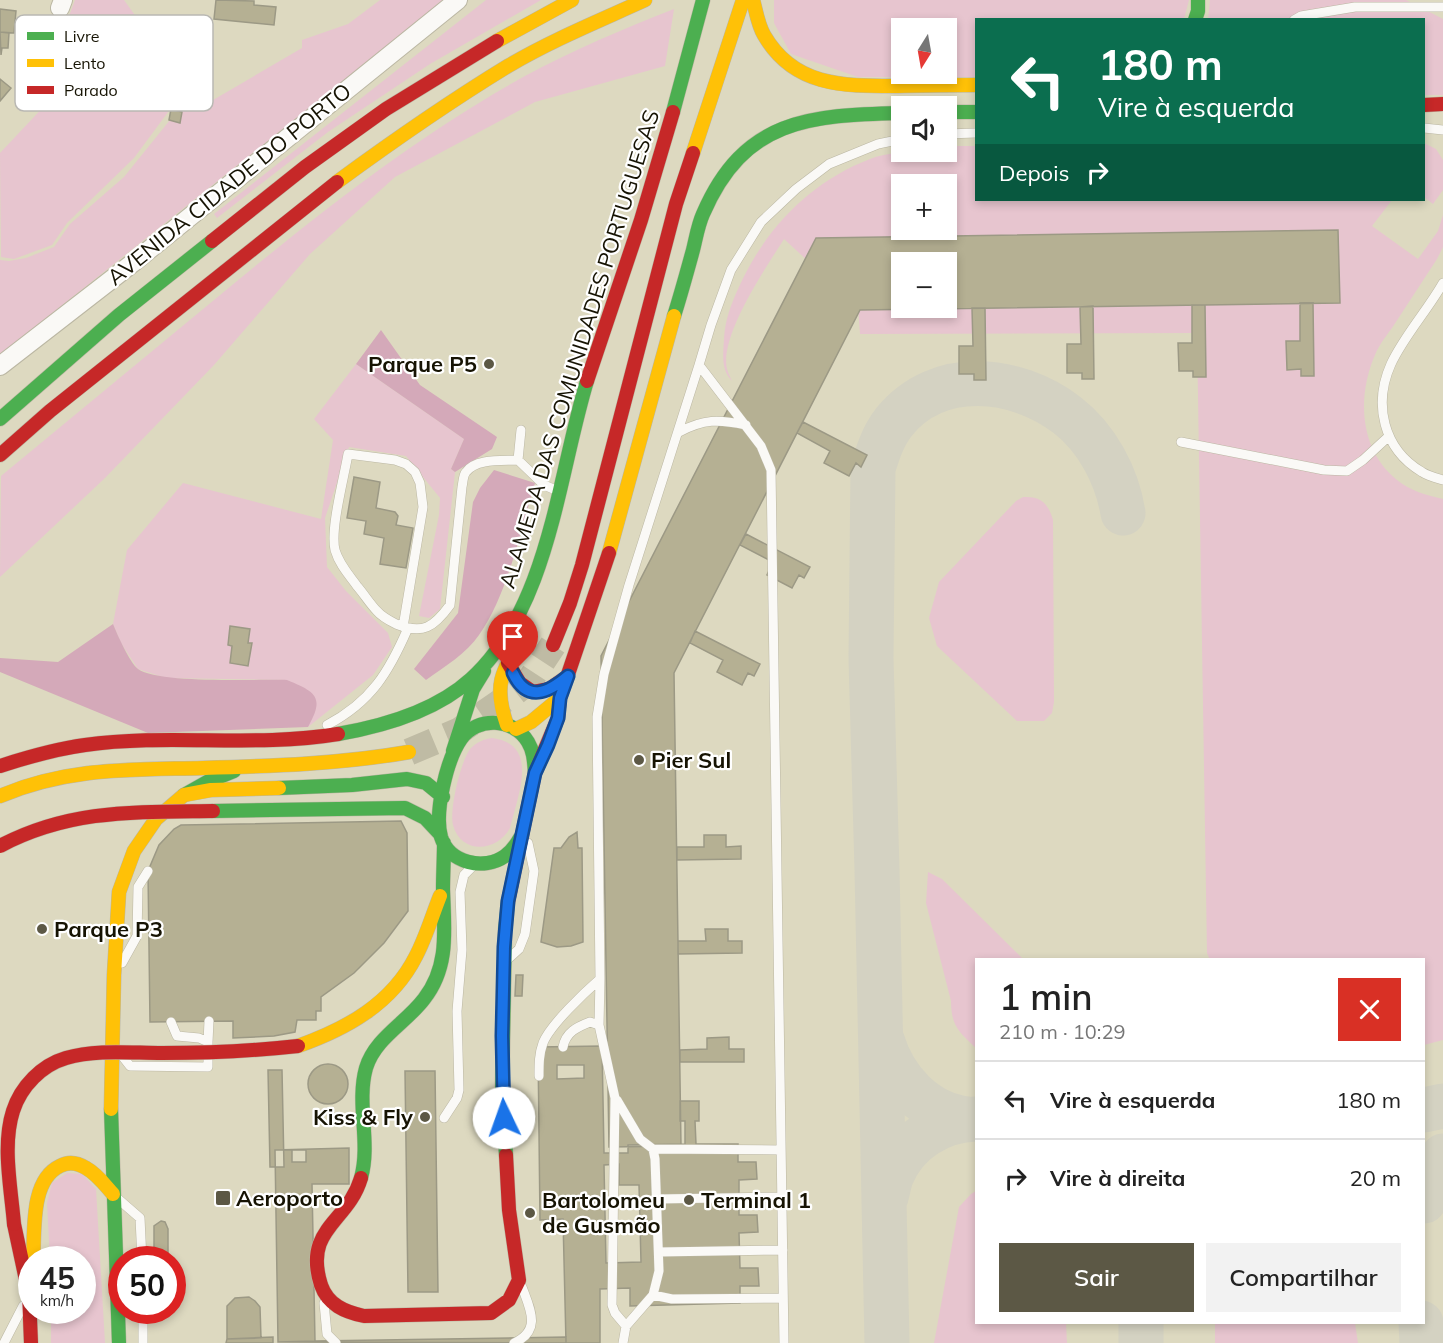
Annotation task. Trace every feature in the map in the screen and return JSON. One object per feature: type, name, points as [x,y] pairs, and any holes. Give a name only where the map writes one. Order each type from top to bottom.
[{"type":"main road","points":[[0,419],[119,315],[305,167],[386,109],[496,42],[572,0]]},
{"type":"main road","points":[[0,455],[50,411],[308,203],[404,133],[510,65],[574,32],[645,0]]},
{"type":"main road","name":"ALAMEDA DAS COMUNIDADES PORTUGUESAS","points":[[0,766],[26,755],[103,742],[288,741],[320,738],[385,724],[409,715],[471,679],[500,645],[522,606],[536,572],[560,491],[580,408],[674,111],[703,0]]},
{"type":"main road","points":[[553,645],[582,565],[676,204],[743,0]]},
{"type":"main road","points":[[753,0],[762,33],[775,52],[796,70],[824,82],[851,86],[975,85]]},
{"type":"main road","points":[[1196,18],[1198,0]]},
{"type":"main road","points":[[1425,105],[1443,104]]},
{"type":"main road","points":[[957,112],[975,112]]},
{"type":"main road","points":[[535,773],[558,718],[560,698],[604,570],[702,216],[710,196],[736,159],[754,143],[771,133],[794,123],[820,116],[891,113]]},
{"type":"main road","points":[[648,256],[676,204]]},
{"type":"main road","points":[[62,347],[119,315]]},
{"type":"main road","points":[[500,645],[473,689],[453,751],[438,824],[442,839],[445,938],[440,973],[413,1013],[381,1042],[370,1057],[364,1090],[365,1158],[363,1173],[354,1194],[320,1240],[316,1264],[324,1291],[330,1301],[348,1314],[364,1316],[491,1313],[506,1305],[516,1291],[519,1280],[509,1210],[502,1095],[504,963],[508,901],[536,762],[531,745],[511,727],[498,696],[508,663],[533,622]]},
{"type":"main road","points":[[508,663],[517,682],[524,689],[534,692],[544,692],[554,688],[568,676]]},
{"type":"main road","points":[[453,751],[457,742],[470,729],[491,722],[511,727],[531,722],[560,698]]},
{"type":"main road","points":[[0,796],[23,785],[98,769],[246,767],[343,762],[409,752]]},
{"type":"main road","points":[[119,1343],[113,1194],[113,1043],[119,892],[126,870],[144,834],[156,819],[184,795],[207,782],[246,767]]},
{"type":"main road","points":[[184,795],[225,788],[352,785],[407,778],[426,783],[443,797]]},
{"type":"main road","points":[[0,846],[33,830],[87,817],[138,813],[405,808],[414,810],[426,818],[457,858],[475,864],[493,863],[510,855],[517,848],[522,830]]},
{"type":"main road","points":[[19,1246],[14,1224],[11,1118],[18,1097],[31,1080],[54,1062],[83,1054],[248,1052],[298,1046],[329,1036],[357,1021],[396,987],[412,965],[443,888]]},
{"type":"main road","points":[[34,1246],[38,1192],[46,1174],[55,1167],[75,1164],[84,1166],[113,1194]]},
{"type":"main road","points":[[30,1324],[31,1343]]},
{"type":"street","name":"AVENIDA CIDADE DO PORTO","points":[[0,366],[134,262],[458,0]]},
{"type":"lane","points":[[1297,18],[1355,7],[1443,7]]},
{"type":"lane","points":[[1425,129],[1443,130]]},
{"type":"lane","points":[[957,134],[975,133]]},
{"type":"lane","points":[[626,1326],[615,1313],[612,1305],[615,1098],[599,1025],[597,717],[604,674],[711,325],[731,270],[761,222],[796,189],[829,164],[878,144],[891,142]]},
{"type":"lane","points":[[1443,283],[1392,363],[1382,388],[1382,416],[1388,438],[1402,457],[1422,472],[1443,480]]},
{"type":"lane","points":[[699,365],[761,446],[771,470],[784,1343]]},
{"type":"lane","points":[[678,432],[696,423],[724,420],[746,425]]},
{"type":"lane","points":[[518,460],[521,430]]},
{"type":"lane","points":[[1182,442],[1324,470],[1347,471],[1388,438]]},
{"type":"lane","points":[[288,741],[337,720],[367,698],[389,668],[406,627],[423,507],[420,483],[416,472],[400,462],[348,454],[333,538],[335,552],[378,613],[406,627],[415,630],[426,628],[440,620],[450,605],[465,472],[476,465],[488,462],[518,460],[544,485],[560,491]]},
{"type":"lane","points":[[335,820],[353,808]]},
{"type":"lane","points":[[213,811],[226,823]]},
{"type":"lane","points":[[504,963],[523,942],[527,924],[534,871],[522,830]]},
{"type":"lane","points":[[444,1118],[457,1098],[459,1090],[457,1011],[462,951],[460,885],[464,875],[475,864]]},
{"type":"lane","points":[[114,975],[137,936],[138,887],[148,871]]},
{"type":"lane","points":[[539,1076],[539,1057],[544,1040],[575,1001],[600,979]]},
{"type":"lane","points":[[113,1043],[130,1066],[208,1067],[209,1021]]},
{"type":"lane","points":[[171,1022],[177,1036],[199,1038],[208,1042]]},
{"type":"lane","points":[[563,1047],[568,1034],[580,1026],[590,1022],[599,1025]]},
{"type":"lane","points":[[615,1098],[640,1139],[652,1149],[657,1174],[658,1199],[658,1280],[653,1295],[626,1326],[623,1343]]},
{"type":"lane","points":[[652,1149],[781,1150]]},
{"type":"lane","points":[[113,1194],[140,1218],[141,1246]]},
{"type":"lane","points":[[658,1199],[782,1197]]},
{"type":"lane","points":[[659,1252],[783,1250]]},
{"type":"lane","points":[[514,1343],[528,1334],[532,1327],[531,1311],[519,1280]]},
{"type":"lane","points":[[324,1291],[327,1334],[336,1343]]},
{"type":"lane","points":[[653,1295],[672,1299],[783,1298]]},
{"type":"lane","points":[[4,1343],[18,1316]]},
{"type":"lane","points":[[143,1324],[143,1343]]},
{"type":"shaded area","points":[[75,0],[124,0],[135,15],[69,15]]},
{"type":"shaded area","points":[[380,0],[444,0],[0,355],[0,260],[26,258],[54,247],[70,224],[124,177],[177,111],[213,111],[213,100],[302,48],[302,40],[348,24]]},
{"type":"shaded area","points":[[486,0],[541,0],[430,64],[328,132],[217,218],[214,214]]},
{"type":"shaded area","points":[[774,0],[1189,0],[1184,18],[975,18],[975,77],[957,77],[957,18],[891,18],[891,77],[858,77],[791,54],[774,23]]},
{"type":"shaded area","points":[[1210,0],[1406,0],[1443,19],[1443,95],[1425,95],[1425,18],[1208,18]]},
{"type":"shaded area","points":[[674,9],[665,66],[535,102],[395,177],[310,254],[214,365],[105,478],[0,577],[1,476],[284,243],[401,154],[525,76],[598,40]]},
{"type":"shaded area","points":[[40,111],[169,111],[134,158],[67,223],[52,245],[14,259],[1,257],[0,153]]},
{"type":"shaded area","points":[[1425,144],[1436,149],[1443,160],[1443,190],[1433,204],[1425,198]]},
{"type":"shaded area","points":[[957,146],[975,146],[975,201],[1391,201],[1372,226],[1418,259],[1438,231],[1443,215],[1443,247],[1377,351],[1369,371],[1364,405],[1369,438],[1384,468],[1407,487],[1443,499],[1443,1040],[1425,1045],[1425,958],[1209,958],[1207,953],[1197,333],[860,334],[858,307],[784,239],[756,283],[737,320],[726,355],[727,369],[732,381],[728,377],[724,367],[723,351],[726,325],[739,287],[762,246],[776,227],[809,194],[848,169],[879,156],[891,154],[891,162],[957,162]]},
{"type":"shaded area","points":[[381,330],[420,385],[497,437],[492,449],[455,472],[451,469],[464,439],[356,364]]},
{"type":"shaded area","points":[[356,364],[464,439],[451,469],[455,472],[440,609],[429,618],[419,616],[439,515],[440,498],[406,456],[349,447],[325,518],[327,567],[346,591],[388,633],[392,647],[373,675],[308,727],[287,680],[166,678],[138,669],[121,643],[113,624],[127,550],[183,483],[321,519],[333,440],[314,419]]},
{"type":"shaded area","points":[[494,470],[535,483],[512,562],[498,601],[474,642],[462,654],[426,680],[414,669],[458,613],[473,502],[480,488]]},
{"type":"shaded area","points":[[1023,497],[1039,499],[1043,502],[1049,509],[1053,520],[1054,702],[1052,713],[1044,721],[1017,721],[937,646],[929,618],[939,582],[1016,501]]},
{"type":"shaded area","points":[[113,624],[128,655],[138,669],[149,674],[186,679],[287,680],[305,688],[315,697],[316,709],[313,717],[308,727],[148,733],[0,672],[0,658],[58,662]]},
{"type":"shaded area","points":[[492,738],[507,742],[516,750],[521,761],[522,774],[510,828],[497,842],[480,847],[463,842],[457,835],[452,818],[454,797],[467,754],[476,744]]},
{"type":"shaded area","points":[[928,872],[942,879],[1022,958],[975,958],[975,1047],[954,1023],[951,1001],[926,903]]},
{"type":"shaded area","points":[[67,1173],[82,1174],[96,1189],[105,1343],[51,1343],[51,1324],[96,1324],[96,1246],[49,1246],[47,1203],[52,1183]]},
{"type":"shaded area","points":[[975,1192],[975,1324],[1066,1324],[1067,1343],[934,1343],[959,1207]]},
{"type":"shaded area","points":[[1215,1324],[1355,1324],[1358,1343],[1215,1343]]},
{"type":"building","points":[[216,0],[254,1],[254,5],[276,7],[274,25],[214,19]]},
{"type":"building","points":[[0,9],[16,11],[14,33],[0,32]]},
{"type":"building","points":[[0,32],[9,33],[8,48],[2,48],[1,55]]},
{"type":"building","points":[[0,79],[11,88],[0,101]]},
{"type":"building","points":[[171,111],[182,112],[180,123],[169,120]]},
{"type":"building","name":"Pier Sul","points":[[1338,230],[1340,303],[957,309],[957,252],[891,252],[891,310],[860,310],[674,673],[681,1146],[609,1147],[601,656],[816,238],[891,237],[891,240],[957,240],[957,236]]},
{"type":"building","points":[[1300,303],[1313,303],[1314,376],[1301,376],[1301,369],[1287,370],[1286,341],[1300,341]]},
{"type":"building","points":[[1192,305],[1205,305],[1206,377],[1193,377],[1193,371],[1179,371],[1178,343],[1192,343]]},
{"type":"building","points":[[1093,306],[1094,379],[1082,379],[1082,373],[1067,373],[1067,344],[1081,344],[1080,307]]},
{"type":"building","points":[[972,308],[985,308],[986,380],[974,380],[974,374],[959,374],[959,346],[973,346]]},
{"type":"building","points":[[803,422],[867,455],[861,467],[856,463],[849,476],[824,463],[830,451],[797,433]]},
{"type":"building","points":[[354,477],[380,482],[376,508],[395,512],[398,516],[396,525],[413,528],[406,568],[380,564],[384,538],[364,534],[366,521],[347,518]]},
{"type":"building","points":[[746,534],[810,567],[804,578],[799,575],[792,588],[767,575],[773,562],[740,545]]},
{"type":"building","points":[[230,626],[250,629],[248,643],[252,643],[248,666],[230,663],[232,646],[228,645]]},
{"type":"building","points":[[695,631],[760,664],[754,676],[748,673],[742,685],[717,672],[723,660],[690,643]]},
{"type":"building","points":[[401,821],[407,833],[408,911],[384,943],[354,973],[321,997],[321,1011],[316,1011],[316,1020],[297,1020],[295,1032],[274,1036],[233,1038],[233,1021],[150,1022],[148,871],[159,845],[174,829],[181,825]]},
{"type":"building","points":[[577,832],[578,848],[582,848],[583,942],[557,947],[541,942],[554,848],[561,848],[569,837]]},
{"type":"building","points":[[704,835],[726,835],[726,847],[741,846],[741,859],[677,860],[677,847],[704,847]]},
{"type":"building","points":[[705,929],[728,929],[728,941],[742,941],[742,953],[678,954],[678,941],[706,941]]},
{"type":"building","points":[[516,975],[523,975],[522,996],[515,996]]},
{"type":"building","points":[[729,1037],[729,1049],[744,1049],[744,1062],[680,1062],[680,1050],[707,1049],[707,1038]]},
{"type":"building","name":"Terminal 1","points":[[602,1046],[604,1153],[628,1153],[628,1145],[685,1144],[685,1121],[680,1121],[680,1101],[699,1101],[699,1121],[695,1121],[696,1144],[738,1144],[738,1162],[756,1162],[757,1179],[739,1180],[739,1215],[757,1215],[758,1232],[739,1233],[740,1268],[758,1268],[759,1286],[740,1286],[740,1303],[630,1306],[630,1288],[600,1289],[600,1343],[566,1343],[563,1219],[540,1220],[538,1047]],"holes":[[[557,1065],[584,1065],[584,1078],[557,1079]],[[619,1164],[619,1185],[639,1185],[641,1262],[606,1263],[604,1165]]]},
{"type":"building","points":[[328,1064],[342,1070],[348,1084],[342,1098],[328,1104],[314,1098],[308,1084],[314,1070]]},
{"type":"building","points":[[268,1070],[282,1070],[284,1167],[270,1167]]},
{"type":"building","points":[[405,1071],[435,1071],[438,1292],[408,1292]]},
{"type":"building","points":[[349,1148],[349,1184],[312,1184],[315,1341],[278,1342],[275,1150]]},
{"type":"building","points":[[292,1150],[306,1150],[306,1162],[292,1162]]},
{"type":"building","points":[[161,1221],[165,1222],[168,1229],[168,1246],[154,1246],[154,1226]]},
{"type":"building","points":[[249,1297],[260,1307],[261,1338],[227,1339],[227,1306],[235,1298]]},
{"type":"building","points":[[273,1337],[273,1343],[226,1343],[227,1339]]},
{"type":"building","points":[[566,1337],[566,1343],[278,1342],[315,1341]]},
{"type":"taxiway","points":[[887,1343],[871,658],[873,468],[881,444],[890,427],[912,405],[932,393],[955,386],[978,384],[1001,386],[1025,392],[1047,402],[1078,424],[1096,446],[1111,472],[1123,513]]},
{"type":"taxiway","points":[[882,1040],[894,1069],[913,1093],[938,1110],[967,1119]]},
{"type":"taxiway","points":[[1425,1110],[1443,1106]]},
{"type":"taxiway","points":[[886,1197],[898,1163],[915,1143],[937,1128],[950,1123],[975,1119]]},
{"type":"taxiway","points":[[1425,1194],[1426,1188],[1443,1156]]},
{"type":"taxiway","points":[[1141,1324],[1141,1343]]},
{"type":"taxiway","points":[[1421,1324],[1422,1343]]},
{"type":"tunnel","points":[[409,752],[459,731],[511,695],[530,680],[553,645]]},
{"type":"traffic: fast","points":[[673,112],[703,0]]},
{"type":"traffic: fast","points":[[1196,18],[1198,0]]},
{"type":"traffic: fast","points":[[957,112],[975,112]]},
{"type":"traffic: fast","points":[[674,316],[701,218],[720,182],[738,158],[759,141],[783,129],[809,121],[837,116],[891,113]]},
{"type":"traffic: fast","points":[[0,419],[119,315],[212,241]]},
{"type":"traffic: fast","points":[[338,734],[391,722],[442,700],[471,679],[497,650],[518,616],[534,579],[558,498],[587,381]]},
{"type":"traffic: fast","points":[[453,751],[473,689],[484,671]]},
{"type":"traffic: fast","points":[[520,838],[510,852],[497,861],[468,862],[451,853],[445,846],[439,826],[443,786],[451,759],[461,739],[476,726],[486,724],[505,724],[522,734],[531,750],[535,773]]},
{"type":"traffic: fast","points":[[184,795],[234,771]]},
{"type":"traffic: fast","points":[[279,788],[352,785],[407,779],[426,783],[443,797]]},
{"type":"traffic: fast","points":[[213,811],[405,808],[425,818],[440,834]]},
{"type":"traffic: fast","points":[[361,1178],[365,1151],[362,1095],[370,1057],[384,1039],[424,999],[432,986],[442,960],[444,843]]},
{"type":"traffic: fast","points":[[506,1155],[502,1095],[505,931],[508,902]]},
{"type":"traffic: fast","points":[[111,1109],[119,1343]]},
{"type":"traffic: slow","points":[[497,41],[572,0]]},
{"type":"traffic: slow","points":[[337,182],[421,122],[508,66],[559,39],[645,0]]},
{"type":"traffic: slow","points":[[693,153],[743,0]]},
{"type":"traffic: slow","points":[[753,0],[764,35],[776,52],[790,65],[805,74],[840,84],[975,85]]},
{"type":"traffic: slow","points":[[609,553],[674,316]]},
{"type":"traffic: slow","points":[[507,725],[500,698],[502,677],[511,657],[526,634]]},
{"type":"traffic: slow","points":[[516,729],[531,722],[560,698]]},
{"type":"traffic: slow","points":[[0,796],[51,780],[100,772],[306,764],[409,752]]},
{"type":"traffic: slow","points":[[111,1109],[114,975],[119,892],[134,851],[156,819],[184,795],[211,790],[279,788]]},
{"type":"traffic: slow","points":[[298,1046],[350,1023],[366,1013],[394,988],[416,956],[440,896]]},
{"type":"traffic: slow","points":[[34,1246],[39,1194],[50,1173],[60,1166],[73,1163],[86,1168],[94,1173],[113,1194]]},
{"type":"traffic: jam","points":[[212,241],[305,167],[386,109],[497,41]]},
{"type":"traffic: jam","points":[[1425,105],[1443,104]]},
{"type":"traffic: jam","points":[[587,381],[641,220],[673,112]]},
{"type":"traffic: jam","points":[[553,645],[582,565],[676,204],[693,153]]},
{"type":"traffic: jam","points":[[0,455],[50,411],[337,182]]},
{"type":"traffic: jam","points":[[508,902],[535,773],[558,718],[560,698],[609,553]]},
{"type":"traffic: jam","points":[[508,663],[520,683],[533,692],[549,689],[568,676]]},
{"type":"traffic: jam","points":[[0,766],[31,756],[85,745],[148,740],[275,740],[338,734]]},
{"type":"traffic: jam","points":[[0,846],[26,834],[78,819],[130,813],[213,811]]},
{"type":"traffic: jam","points":[[14,1224],[8,1167],[10,1124],[21,1093],[41,1071],[66,1058],[101,1052],[213,1052],[298,1046]]},
{"type":"traffic: jam","points":[[361,1178],[347,1206],[322,1238],[318,1251],[317,1266],[321,1285],[328,1298],[344,1310],[364,1316],[491,1313],[509,1300],[519,1280],[509,1210],[506,1155]]},
{"type":"traffic: jam","points":[[14,1224],[29,1294],[31,1343]]},
{"type":"place","name":"Parque P5","points":[[489,364]]},
{"type":"place","name":"Pier Sul","points":[[639,760]]},
{"type":"place","name":"Parque P3","points":[[42,929]]},
{"type":"place","name":"Kiss & Fly","points":[[425,1117]]},
{"type":"place","name":"Aeroporto","points":[[223,1198]]},
{"type":"place","name":"Terminal 1","points":[[689,1200]]},
{"type":"place","name":"Bartolomeu de Gusmão","points":[[530,1213]]},
{"type":"route","points":[[504,1118],[502,1036],[504,947],[508,901],[535,773],[558,718],[560,698],[568,676],[554,688],[544,692],[534,692],[524,689],[517,682],[513,673]]}]
